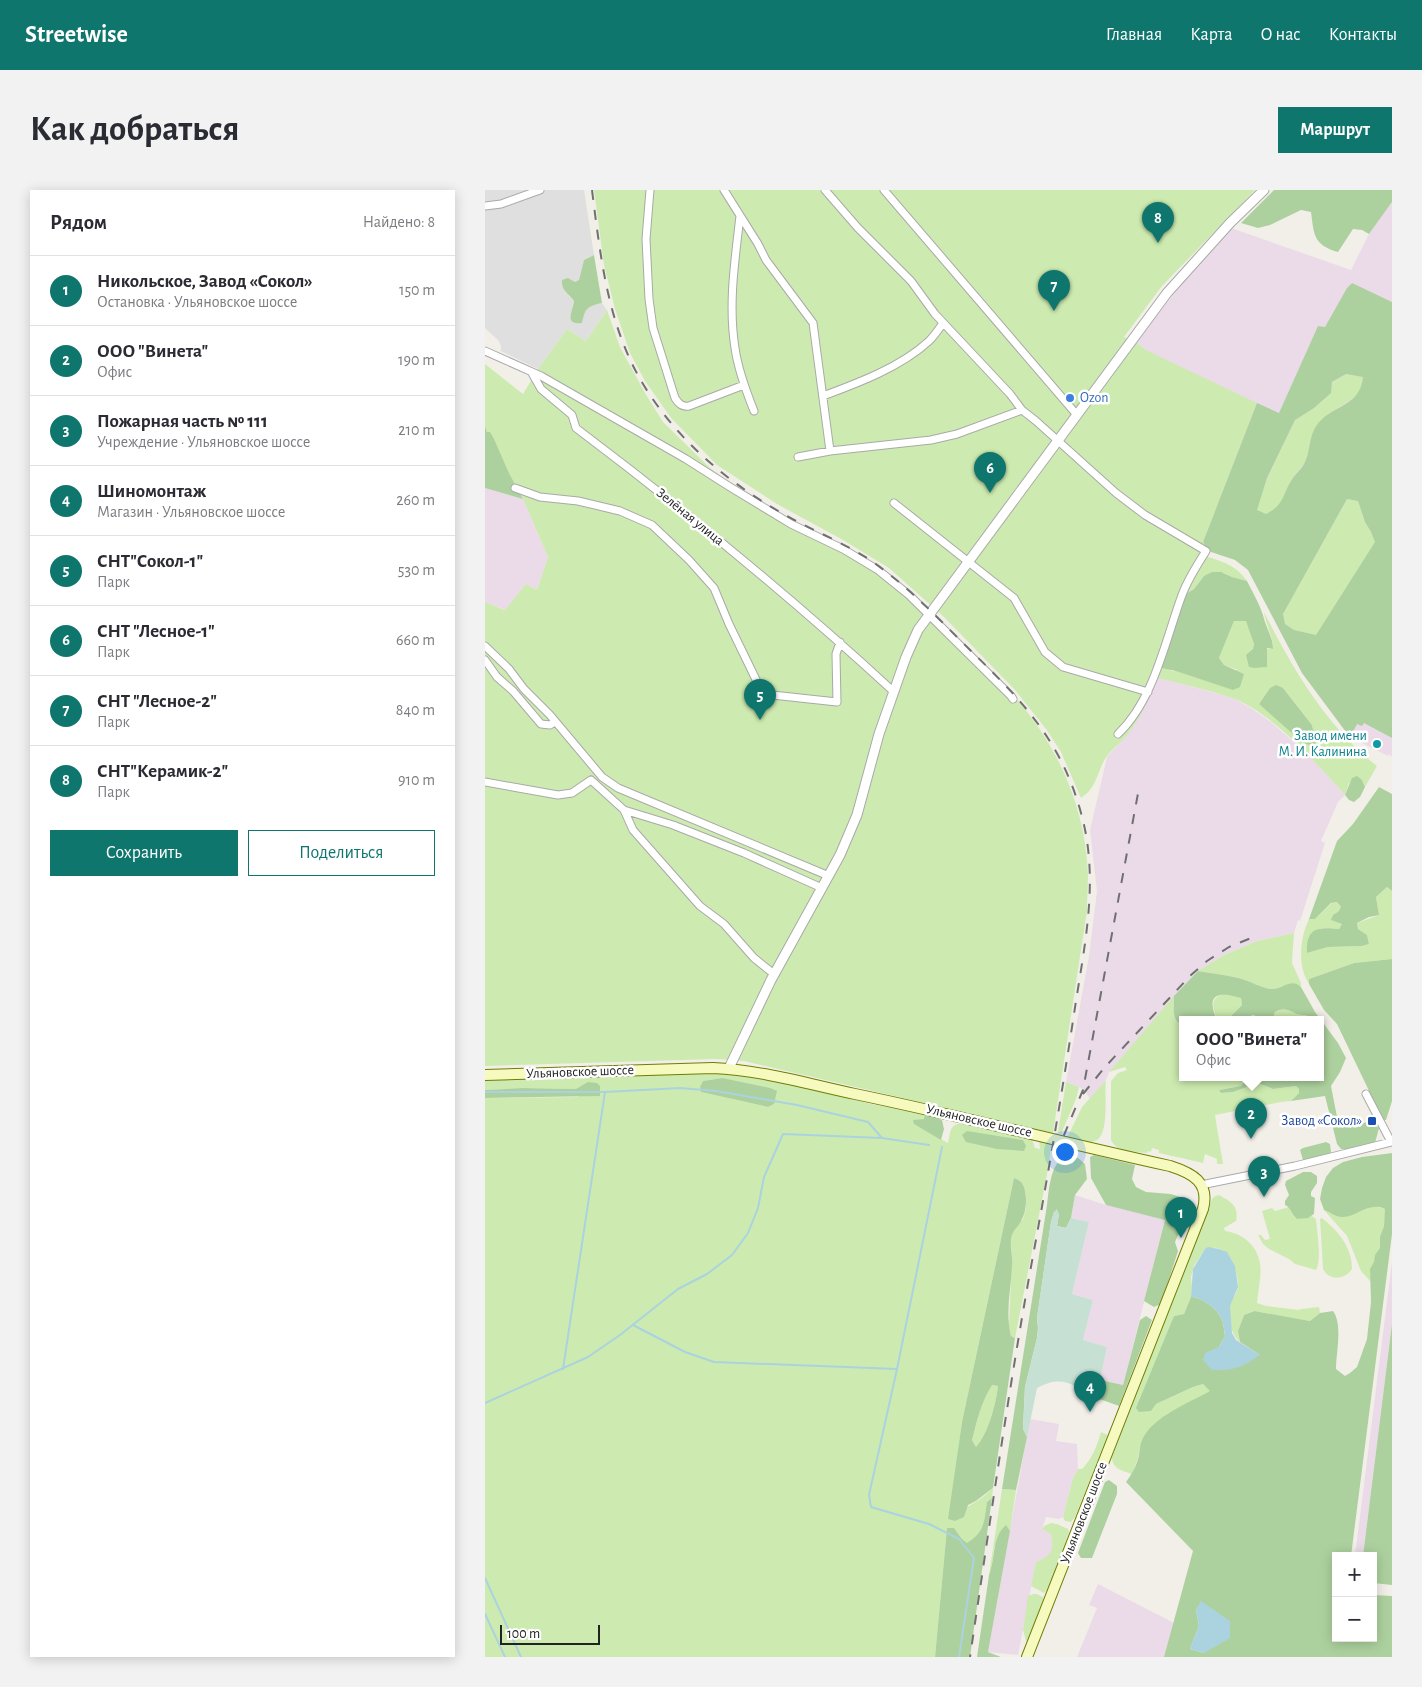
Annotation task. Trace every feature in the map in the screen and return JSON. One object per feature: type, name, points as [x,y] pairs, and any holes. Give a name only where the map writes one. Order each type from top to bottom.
[{"type":"main road","name":"Ульяновское шоссе","points":[[485,1074],[729,1068],[951,1114],[1054,1140],[1171,1166],[1190,1174],[1201,1185],[1205,1197],[1203,1209],[1027,1657]]},
{"type":"street","points":[[485,206],[501,204],[540,190]]},
{"type":"street","points":[[650,190],[646,238],[649,299],[653,328],[675,398],[679,404],[689,406],[744,385]]},
{"type":"street","points":[[724,190],[766,260],[813,323],[830,451]]},
{"type":"street","points":[[825,190],[858,228],[911,281],[935,314],[1023,410],[1145,515],[1206,551],[1183,593],[1148,692],[1129,724],[1118,734]]},
{"type":"street","points":[[884,190],[1077,415]]},
{"type":"street","points":[[729,1068],[774,974],[840,855],[857,815],[879,734],[918,630],[1167,293],[1230,223],[1264,190]]},
{"type":"street","points":[[741,216],[734,267],[732,321],[735,349],[744,385],[754,411]]},
{"type":"street","points":[[823,396],[875,374],[911,355],[929,340],[943,323]]},
{"type":"street","points":[[485,351],[541,376],[678,454],[791,524],[878,570],[909,595],[1013,699]]},
{"type":"street","name":"Зелёная улица","points":[[532,373],[541,389],[572,415],[576,428],[664,495],[840,642],[894,692]]},
{"type":"street","points":[[799,457],[830,451],[931,440],[949,436],[1023,410]]},
{"type":"street","points":[[515,488],[540,497],[578,501],[620,511],[652,526],[689,560],[714,588],[763,694],[837,702],[836,654],[840,642]]},
{"type":"street","points":[[894,503],[1014,598],[1045,652],[1063,667],[1148,692]]},
{"type":"street","points":[[485,646],[509,669],[524,689],[602,777],[618,788],[829,876]]},
{"type":"street","points":[[485,660],[497,677],[513,691],[541,724],[550,725],[555,722]]},
{"type":"street","points":[[485,782],[557,795],[572,794],[591,780],[624,810],[633,830],[700,906],[724,924],[754,958],[774,974]]},
{"type":"street","points":[[624,810],[673,825],[744,852],[821,888]]},
{"type":"street","points":[[1201,1185],[1295,1166],[1391,1142],[1366,1094]]},
{"type":"shaded area","points":[[485,190],[584,190],[594,255],[584,260],[579,280],[572,281],[565,292],[574,301],[570,317],[583,316],[589,306],[595,304],[602,303],[607,310],[586,341],[567,329],[538,369],[501,351],[498,340],[485,328]]},
{"type":"shaded area","points":[[1392,202],[1392,757],[1354,739],[1346,732],[1302,673],[1228,531],[1146,350],[1136,342],[1185,280],[1231,228],[1351,270],[1369,234]]},
{"type":"shaded area","points":[[485,488],[523,499],[548,557],[537,590],[526,584],[506,610],[485,602]]},
{"type":"shaded area","points":[[1157,677],[1233,698],[1251,708],[1271,722],[1310,756],[1345,795],[1338,802],[1321,841],[1325,843],[1300,921],[1298,920],[1294,933],[1257,941],[1224,955],[1198,971],[1109,1072],[1106,1080],[1090,1099],[1085,1091],[1066,1082],[1089,956],[1097,891],[1090,830],[1107,757],[1130,731],[1142,712]]},
{"type":"shaded area","points":[[1075,1195],[1106,1205],[1165,1219],[1123,1385],[1100,1380],[1107,1347],[1083,1340],[1093,1300],[1072,1294],[1089,1222],[1071,1218]]},
{"type":"shaded area","points":[[1392,1262],[1392,1324],[1377,1445],[1364,1552],[1356,1552]]},
{"type":"shaded area","points":[[1030,1419],[1059,1424],[1056,1441],[1077,1444],[1078,1469],[1073,1478],[1063,1517],[1059,1519],[1046,1517],[1042,1529],[1051,1534],[1053,1548],[1048,1557],[1036,1562],[1018,1655],[988,1652]]},
{"type":"shaded area","points":[[1098,1584],[1178,1625],[1168,1657],[1077,1657],[1097,1608],[1089,1605]]},
{"type":"green space","points":[[594,190],[1255,190],[1162,286],[1124,337],[1136,342],[1146,350],[1257,403],[1203,542],[1208,551],[1204,556],[1233,567],[1247,581],[1224,573],[1204,576],[1194,589],[1181,597],[1171,671],[1238,670],[1224,665],[1219,658],[1234,621],[1247,621],[1254,644],[1253,649],[1273,649],[1264,612],[1299,675],[1326,715],[1377,766],[1365,787],[1362,780],[1349,783],[1345,795],[1293,740],[1263,715],[1247,705],[1223,695],[1158,678],[1135,724],[1125,738],[1105,759],[1090,790],[1081,798],[1061,752],[1046,729],[1015,690],[945,618],[889,568],[777,504],[717,465],[671,418],[645,381],[630,353],[615,309],[604,265]],"holes":[[[1270,688],[1283,688],[1312,725],[1316,743],[1259,704]]]},
{"type":"green space","points":[[1274,190],[1392,190],[1392,202],[1369,234],[1362,230],[1353,229],[1338,252],[1324,246],[1316,238],[1311,212],[1301,210],[1270,225],[1258,228],[1241,223]]},
{"type":"green space","points":[[594,255],[602,303],[587,309],[582,323],[576,323],[571,320],[574,301],[564,290],[562,280],[568,278],[575,282],[579,280],[584,260]]},
{"type":"green space","points":[[1352,283],[1392,302],[1392,738],[1364,723],[1362,726],[1357,724],[1352,734],[1356,736],[1354,739],[1346,732],[1302,673],[1248,570],[1235,560],[1208,551],[1203,542],[1257,403],[1279,413],[1318,326],[1325,327],[1347,288]],"holes":[[[1346,374],[1363,377],[1361,387],[1356,395],[1350,401],[1328,414],[1315,428],[1305,462],[1291,481],[1279,504],[1266,514],[1257,510],[1267,478],[1295,420],[1314,408],[1331,393],[1332,382]],[[1347,499],[1358,501],[1365,522],[1375,542],[1316,635],[1294,630],[1285,624],[1283,614]]]},
{"type":"green space","points":[[607,310],[620,347],[663,422],[709,467],[739,490],[795,524],[887,574],[1011,693],[1042,733],[1055,755],[1066,777],[1082,825],[1088,876],[1087,911],[1053,1133],[744,1061],[716,1059],[485,1066],[485,602],[505,610],[526,584],[537,590],[548,557],[523,499],[485,426],[485,364],[523,394],[538,369],[567,329],[586,341]]},
{"type":"green space","points":[[1346,374],[1363,377],[1362,387],[1356,396],[1329,414],[1305,462],[1292,479],[1282,501],[1276,509],[1266,514],[1256,510],[1267,479],[1295,420],[1314,408],[1331,393],[1332,383]]},
{"type":"green space","points":[[485,426],[487,432],[490,432],[494,439],[523,499],[485,488]]},
{"type":"green space","points":[[1347,499],[1358,501],[1365,522],[1376,542],[1316,635],[1294,630],[1285,624],[1283,614]]},
{"type":"green space","points":[[1212,572],[1221,572],[1247,581],[1259,606],[1272,642],[1273,649],[1267,648],[1267,667],[1249,667],[1246,655],[1253,649],[1254,644],[1246,621],[1234,621],[1219,658],[1224,665],[1244,674],[1240,687],[1233,690],[1176,671],[1157,667],[1181,597],[1194,589],[1204,576]]},
{"type":"green space","points":[[1276,685],[1283,688],[1312,725],[1316,743],[1312,746],[1302,742],[1259,704],[1270,688]]},
{"type":"green space","points":[[1357,776],[1362,780],[1365,787],[1360,797],[1354,802],[1345,795],[1352,778]]},
{"type":"green space","points":[[1379,787],[1392,794],[1392,891],[1387,887],[1376,897],[1379,915],[1369,917],[1357,923],[1358,929],[1367,935],[1369,944],[1328,947],[1307,953],[1307,944],[1311,933],[1325,928],[1339,929],[1342,924],[1331,920],[1341,907],[1337,902],[1331,903],[1315,919],[1309,919],[1337,841],[1353,824]]},
{"type":"green space","points":[[1387,887],[1392,891],[1392,959],[1354,963],[1309,979],[1309,984],[1301,961],[1301,952],[1309,919],[1315,919],[1332,903],[1337,902],[1341,907],[1338,912],[1342,924],[1339,929],[1321,928],[1307,953],[1328,947],[1369,944],[1367,935],[1358,929],[1357,923],[1379,915],[1376,897]]},
{"type":"green space","points":[[1294,933],[1292,963],[1301,987],[1290,984],[1275,989],[1264,988],[1239,978],[1198,971],[1224,955],[1257,941]]},
{"type":"green space","points":[[1392,959],[1392,1101],[1386,1120],[1383,1120],[1337,1024],[1324,1010],[1309,984],[1309,979],[1354,963]]},
{"type":"green space","points":[[1198,971],[1239,978],[1271,989],[1294,983],[1301,987],[1318,1016],[1299,1015],[1283,1009],[1274,1013],[1274,1016],[1231,1016],[1242,1005],[1241,998],[1222,995],[1214,998],[1213,1011],[1215,1016],[1179,1016],[1179,1024],[1175,1017],[1174,996]]},
{"type":"green space","points":[[1227,993],[1241,997],[1242,1005],[1231,1016],[1216,1016],[1213,1003],[1221,995]]},
{"type":"green space","points":[[1174,996],[1175,1017],[1179,1024],[1179,1081],[1243,1081],[1242,1086],[1219,1090],[1221,1093],[1233,1092],[1258,1083],[1273,1089],[1296,1086],[1299,1089],[1299,1093],[1291,1101],[1215,1115],[1223,1164],[1217,1164],[1217,1159],[1205,1154],[1203,1163],[1159,1153],[1159,1150],[1152,1148],[1151,1152],[1148,1151],[1147,1153],[1126,1151],[1117,1147],[1111,1140],[1111,1081],[1118,1073],[1127,1070],[1125,1067],[1109,1072]]},
{"type":"green space","points":[[1280,1009],[1306,1016],[1274,1016],[1274,1013]]},
{"type":"green space","points":[[1324,1024],[1346,1058],[1331,1086],[1338,1122],[1349,1125],[1372,1123],[1379,1128],[1375,1143],[1341,1149],[1337,1144],[1325,1096],[1291,1101],[1299,1093],[1299,1089],[1296,1086],[1273,1089],[1258,1083],[1233,1092],[1221,1093],[1219,1090],[1241,1086],[1244,1082],[1324,1081]]},
{"type":"green space","points":[[716,1072],[770,1079],[871,1104],[925,1113],[924,1119],[914,1124],[948,1143],[953,1127],[962,1123],[1032,1139],[1035,1148],[1040,1149],[1039,1140],[1050,1143],[1048,1169],[1015,1338],[1011,1336],[1009,1325],[1012,1254],[1010,1240],[1013,1230],[1023,1219],[1026,1208],[1026,1193],[1021,1182],[1014,1178],[962,1422],[949,1519],[993,1488],[992,1498],[987,1502],[983,1526],[973,1540],[967,1544],[954,1528],[947,1528],[935,1657],[485,1657],[485,1098],[579,1097],[576,1089],[522,1088],[485,1090],[485,1079]],"holes":[[[722,1078],[774,1104],[768,1107],[701,1092],[703,1081]]]},
{"type":"green space","points":[[722,1078],[777,1091],[774,1104],[768,1107],[701,1092],[700,1087],[703,1081]]},
{"type":"green space","points":[[1106,1080],[1105,1123],[1100,1138],[1089,1142],[1067,1138],[1082,1107]]},
{"type":"green space","points":[[588,1082],[597,1083],[600,1086],[600,1096],[485,1098],[485,1090],[522,1088],[576,1089]]},
{"type":"green space","points":[[1066,1082],[1079,1087],[1061,1134],[1058,1132]]},
{"type":"green space","points":[[925,1113],[942,1120],[944,1129],[941,1140],[914,1124],[913,1120],[924,1119]]},
{"type":"green space","points":[[967,1131],[1023,1140],[1026,1146],[1024,1151],[997,1149],[966,1142],[962,1135]]},
{"type":"green space","points":[[1326,1142],[1330,1144],[1331,1152],[1329,1155],[1306,1161],[1303,1160],[1300,1150]]},
{"type":"green space","points":[[1392,1153],[1392,1234],[1352,1552],[1332,1552],[1332,1642],[1377,1642],[1377,1595],[1392,1596],[1392,1657],[1164,1657],[1193,1551],[1126,1482],[1136,1466],[1141,1442],[1147,1431],[1172,1411],[1210,1391],[1203,1384],[1156,1404],[1151,1411],[1139,1412],[1136,1408],[1174,1316],[1184,1314],[1191,1297],[1207,1303],[1215,1309],[1221,1318],[1225,1336],[1219,1347],[1260,1355],[1240,1342],[1238,1331],[1244,1315],[1254,1311],[1310,1321],[1320,1313],[1333,1311],[1338,1323],[1336,1369],[1345,1376],[1357,1367],[1367,1339],[1371,1302],[1370,1269],[1375,1255],[1380,1248],[1385,1209],[1374,1207],[1343,1217],[1324,1210],[1320,1199],[1326,1177],[1333,1168],[1343,1162]],"holes":[[[1202,1601],[1204,1653],[1190,1649],[1199,1626],[1196,1610]]]},
{"type":"green space","points":[[1094,1155],[1135,1165],[1132,1179],[1136,1187],[1146,1192],[1171,1194],[1189,1200],[1190,1220],[1185,1232],[1178,1235],[1175,1242],[1178,1251],[1161,1304],[1154,1307],[1144,1301],[1165,1220],[1106,1205],[1091,1178],[1090,1157]]},
{"type":"green space","points":[[1062,1158],[1078,1158],[1085,1164],[1087,1179],[1075,1195],[1071,1218],[1066,1228],[1057,1226],[1059,1214],[1054,1212],[1051,1222],[1037,1318],[1037,1338],[1025,1387],[1023,1429],[1027,1437],[1016,1490],[1002,1489],[1049,1186],[1055,1167]]},
{"type":"green space","points":[[1303,1172],[1311,1172],[1317,1176],[1317,1183],[1311,1192],[1311,1196],[1315,1198],[1314,1214],[1308,1218],[1297,1219],[1285,1205],[1289,1195],[1285,1185],[1286,1181]]},
{"type":"green space","points":[[1014,1178],[1020,1181],[1025,1190],[1026,1205],[1024,1215],[1011,1239],[1012,1263],[1008,1318],[1011,1336],[1015,1338],[993,1488],[968,1505],[964,1517],[955,1521],[948,1519],[962,1422]],"holes":[[[992,1385],[998,1386],[991,1418],[984,1435],[976,1447],[972,1440],[982,1405]]]},
{"type":"green space","points":[[1219,1195],[1233,1205],[1237,1216],[1236,1221],[1224,1228],[1225,1231],[1243,1237],[1256,1251],[1261,1273],[1257,1303],[1299,1310],[1319,1307],[1320,1313],[1310,1321],[1253,1311],[1244,1315],[1238,1331],[1240,1342],[1234,1335],[1229,1318],[1230,1307],[1238,1288],[1233,1262],[1221,1250],[1215,1248],[1205,1249],[1194,1266],[1191,1277],[1191,1297],[1184,1314],[1174,1316],[1156,1404],[1203,1384],[1211,1391],[1167,1414],[1142,1440],[1132,1474],[1125,1472],[1116,1467],[1112,1457],[1212,1199]]},
{"type":"green space","points":[[1374,1206],[1385,1209],[1386,1213],[1380,1248],[1370,1273],[1371,1282],[1361,1271],[1347,1236],[1324,1210],[1349,1215]]},
{"type":"green space","points":[[1289,1207],[1297,1219],[1312,1216],[1316,1219],[1319,1260],[1316,1270],[1295,1264],[1269,1249],[1263,1244],[1258,1235],[1261,1235],[1265,1240],[1270,1239],[1262,1211],[1272,1208],[1275,1211]]},
{"type":"green space","points":[[1057,1209],[1059,1214],[1057,1226],[1066,1228],[1071,1218],[1089,1222],[1072,1294],[1093,1300],[1083,1340],[1107,1347],[1100,1380],[1096,1380],[1094,1397],[1073,1385],[1061,1382],[1046,1384],[1037,1388],[1027,1437],[1023,1429],[1025,1387],[1037,1338],[1037,1318],[1051,1222]]},
{"type":"green space","points":[[1322,1218],[1339,1234],[1350,1254],[1352,1269],[1341,1277],[1329,1276],[1323,1269],[1320,1219]]},
{"type":"green space","points":[[1146,1316],[1152,1320],[1119,1406],[1094,1397],[1096,1379],[1123,1385],[1140,1320]]},
{"type":"green space","points":[[1392,1324],[1392,1585],[1377,1583],[1377,1552],[1364,1552]]},
{"type":"green space","points":[[991,1385],[998,1386],[995,1402],[988,1427],[976,1447],[972,1440],[982,1403]]},
{"type":"green space","points":[[1101,1432],[1108,1435],[1075,1517],[1071,1522],[1065,1521],[1063,1517],[1073,1478],[1078,1469],[1082,1469],[1091,1457]]},
{"type":"green space","points":[[1109,1480],[1117,1486],[1117,1494],[1092,1558],[1081,1558],[1078,1553],[1105,1482]]},
{"type":"green space","points":[[1002,1489],[1016,1490],[1010,1531],[1006,1526],[994,1548],[992,1568],[989,1575]]},
{"type":"green space","points":[[992,1498],[970,1657],[935,1657],[947,1528],[954,1528],[967,1543],[973,1539],[983,1525],[987,1502]]},
{"type":"green space","points":[[1051,1523],[1068,1529],[1069,1532],[1048,1589],[1044,1593],[1031,1586],[1036,1562],[1051,1552],[1051,1534],[1042,1529]]},
{"type":"green space","points":[[1006,1525],[1010,1531],[988,1652],[1001,1657],[977,1657],[989,1575],[996,1542],[1001,1530]]},
{"type":"green space","points":[[1033,1594],[1043,1597],[1043,1600],[1026,1641],[1023,1630],[1028,1596]]},
{"type":"water","points":[[1208,1247],[1227,1252],[1235,1266],[1238,1287],[1230,1306],[1232,1333],[1236,1340],[1260,1355],[1248,1363],[1232,1369],[1212,1370],[1203,1360],[1205,1353],[1219,1347],[1225,1336],[1224,1326],[1218,1313],[1203,1301],[1191,1297],[1193,1269]]},
{"type":"water","points":[[1201,1601],[1230,1621],[1230,1638],[1204,1653],[1190,1649],[1199,1626],[1196,1610]]},
{"type":"waterway","points":[[485,1092],[605,1092],[680,1088],[716,1091],[797,1105],[868,1122],[882,1138]]},
{"type":"waterway","points":[[563,1369],[605,1092]]},
{"type":"waterway","points":[[485,1403],[588,1357],[620,1335],[678,1289],[707,1274],[732,1255],[748,1233],[758,1208],[764,1177],[783,1134],[882,1138],[929,1145]]},
{"type":"waterway","points":[[942,1147],[897,1369],[869,1495],[871,1507],[929,1524],[959,1539],[974,1558],[959,1657]]},
{"type":"waterway","points":[[633,1325],[685,1352],[714,1362],[897,1369]]},
{"type":"waterway","points":[[485,1578],[521,1657]]},
{"type":"waterway","points":[[485,1614],[505,1657]]},
{"type":"railway","points":[[592,190],[603,269],[615,320],[634,369],[663,413],[697,450],[735,483],[778,511],[867,558],[905,587],[928,609],[1001,681],[1034,719],[1049,739],[1061,761],[1081,813],[1087,838],[1090,888],[1086,939],[1059,1111],[1014,1368],[970,1657]]},
{"type":"railway","points":[[1056,1154],[1083,1090],[1139,788]]},
{"type":"railway","points":[[1083,1094],[1105,1067],[1191,975],[1207,961],[1229,947],[1251,938]]},
{"type":"place","name":"СНТ\"Керамик-2\"","points":[[1158,243]]},
{"type":"place","name":"СНТ \"Лесное-2\"","points":[[1054,311]]},
{"type":"place","name":"Ozon","points":[[1070,398]]},
{"type":"place","name":"СНТ \"Лесное-1\"","points":[[990,493]]},
{"type":"place","name":"СНТ\"Сокол-1\"","points":[[760,720]]},
{"type":"place","name":"Завод имени М. И. Калинина","points":[[1377,744]]},
{"type":"place","name":"Завод «Сокол»","points":[[1372,1121]]},
{"type":"place","name":"ООО \"Винета\"","points":[[1251,1139]]},
{"type":"place","name":"Пожарная часть № 111","points":[[1264,1197]]},
{"type":"place","name":"Никольское, Завод «Сокол»","points":[[1181,1238]]},
{"type":"place","name":"Шиномонтаж","points":[[1090,1412]]}]
